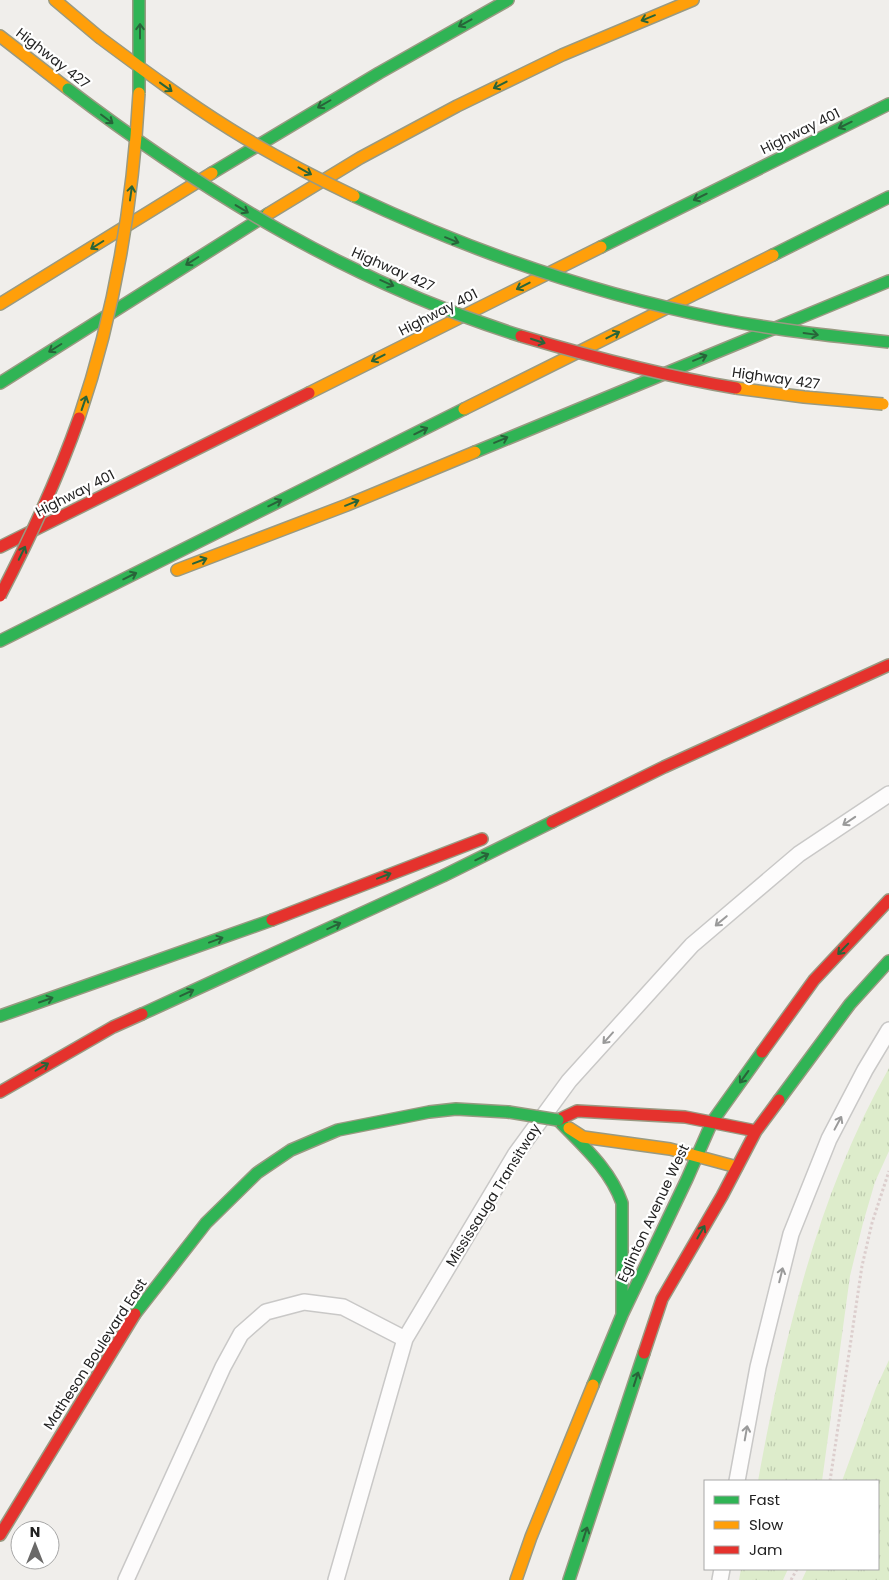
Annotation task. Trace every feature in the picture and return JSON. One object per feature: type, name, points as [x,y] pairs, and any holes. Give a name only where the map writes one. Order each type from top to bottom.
[{"type":"main road","points":[[55,0],[99,37],[171,90],[247,139],[307,173],[406,221],[489,255],[574,284],[660,307],[748,325],[837,338],[889,342]]},
{"type":"main road","points":[[0,596],[42,512],[69,446],[92,378],[110,309],[124,240],[134,169],[140,98],[139,0]]},
{"type":"main road","points":[[0,304],[312,112],[434,40],[508,0]]},
{"type":"main road","points":[[0,383],[196,258],[360,158],[457,106],[562,55],[693,0]]},
{"type":"main road","name":"Highway 427","points":[[0,36],[133,138],[200,184],[269,225],[340,262],[414,296],[489,325],[566,350],[662,374],[723,386],[803,397],[886,404]]},
{"type":"main road","name":"Highway 401","points":[[0,547],[889,104]]},
{"type":"main road","points":[[0,641],[889,196]]},
{"type":"main road","points":[[162,576],[347,505],[889,281]]},
{"type":"main road","points":[[24,629],[134,586]]},
{"type":"main road","points":[[0,1092],[113,1027],[443,876],[664,767],[889,665]]},
{"type":"main road","points":[[536,817],[664,767]]},
{"type":"main road","points":[[0,1016],[257,926],[490,835]]},
{"type":"main road","name":"Eglinton Avenue West","points":[[516,1580],[531,1537],[622,1315],[687,1180],[712,1122],[814,980],[889,900]]},
{"type":"main road","points":[[569,1580],[662,1299],[722,1196],[756,1131],[850,1004],[889,961]]},
{"type":"main road","name":"Matheson Boulevard East","points":[[0,1535],[130,1322],[206,1223],[257,1173],[292,1150],[338,1130],[429,1112],[456,1109],[508,1112],[558,1120],[583,1138],[670,1150],[737,1167]]},
{"type":"main road","points":[[622,1315],[622,1203],[619,1191],[608,1174],[558,1120],[577,1111],[685,1117],[756,1131]]},
{"type":"lane","name":"Mississauga Transitway","points":[[336,1580],[405,1339],[515,1155],[569,1081],[692,945],[799,854],[889,794]]},
{"type":"lane","points":[[737,1480],[758,1366],[791,1234],[829,1139],[865,1070],[889,1030]]},
{"type":"lane","points":[[126,1580],[223,1367],[241,1334],[266,1312],[304,1302],[342,1307],[405,1339]]},
{"type":"path","points":[[830,1480],[862,1266],[872,1223],[889,1171]]},
{"type":"green space","points":[[889,1068],[889,1151],[875,1182],[850,1276],[822,1480],[758,1480],[779,1374],[806,1269],[842,1166]]},
{"type":"green space","points":[[889,1360],[889,1580],[802,1580],[807,1570],[879,1570],[879,1480],[842,1480],[876,1388]]},
{"type":"green space","points":[[741,1570],[788,1570],[783,1580],[739,1580]]},
{"type":"traffic: fast","points":[[139,0],[139,93]]},
{"type":"traffic: fast","points":[[212,173],[379,73],[508,0]]},
{"type":"traffic: fast","points":[[68,89],[120,128],[228,200],[340,263],[459,315],[521,336]]},
{"type":"traffic: fast","points":[[601,247],[889,104]]},
{"type":"traffic: fast","points":[[354,196],[443,235],[533,269],[626,297],[741,323],[889,342]]},
{"type":"traffic: fast","points":[[773,255],[889,197]]},
{"type":"traffic: fast","points":[[0,383],[268,214]]},
{"type":"traffic: fast","points":[[475,452],[889,281]]},
{"type":"traffic: fast","points":[[0,641],[464,409]]},
{"type":"traffic: fast","points":[[142,1014],[443,876],[552,822]]},
{"type":"traffic: fast","points":[[0,1016],[272,920]]},
{"type":"traffic: fast","points":[[779,1100],[850,1004],[889,961]]},
{"type":"traffic: fast","points":[[593,1385],[622,1315],[712,1122],[762,1052]]},
{"type":"traffic: fast","points":[[135,1314],[206,1223],[257,1173],[291,1150],[338,1130],[429,1112],[456,1109],[508,1112]]},
{"type":"traffic: fast","points":[[508,1112],[558,1120]]},
{"type":"traffic: fast","points":[[558,1120],[603,1169],[622,1203],[622,1315]]},
{"type":"traffic: fast","points":[[569,1580],[644,1353]]},
{"type":"traffic: slow","points":[[55,0],[99,37]]},
{"type":"traffic: slow","points":[[268,214],[360,158],[457,106],[562,55],[693,0]]},
{"type":"traffic: slow","points":[[0,36],[68,89]]},
{"type":"traffic: slow","points":[[99,37],[147,73],[230,129],[291,164],[354,196]]},
{"type":"traffic: slow","points":[[79,418],[103,338],[120,258],[132,176],[139,93]]},
{"type":"traffic: slow","points":[[0,304],[212,173]]},
{"type":"traffic: slow","points":[[309,393],[601,247]]},
{"type":"traffic: slow","points":[[464,409],[773,255]]},
{"type":"traffic: slow","points":[[736,388],[804,397],[883,404]]},
{"type":"traffic: slow","points":[[177,570],[347,505],[475,452]]},
{"type":"traffic: slow","points":[[569,1128],[583,1137],[670,1149],[737,1167]]},
{"type":"traffic: slow","points":[[516,1580],[531,1537],[593,1385]]},
{"type":"traffic: jam","points":[[521,336],[628,365],[736,388]]},
{"type":"traffic: jam","points":[[0,547],[309,393]]},
{"type":"traffic: jam","points":[[0,596],[22,553],[62,464],[79,418]]},
{"type":"traffic: jam","points":[[552,822],[664,767],[889,665]]},
{"type":"traffic: jam","points":[[272,920],[482,839]]},
{"type":"traffic: jam","points":[[762,1052],[814,980],[889,900]]},
{"type":"traffic: jam","points":[[0,1092],[113,1027],[142,1014]]},
{"type":"traffic: jam","points":[[644,1353],[662,1299],[722,1196],[756,1131],[779,1100]]},
{"type":"traffic: jam","points":[[558,1120],[577,1111],[685,1117],[756,1131]]},
{"type":"traffic: jam","points":[[0,1535],[135,1314]]}]
